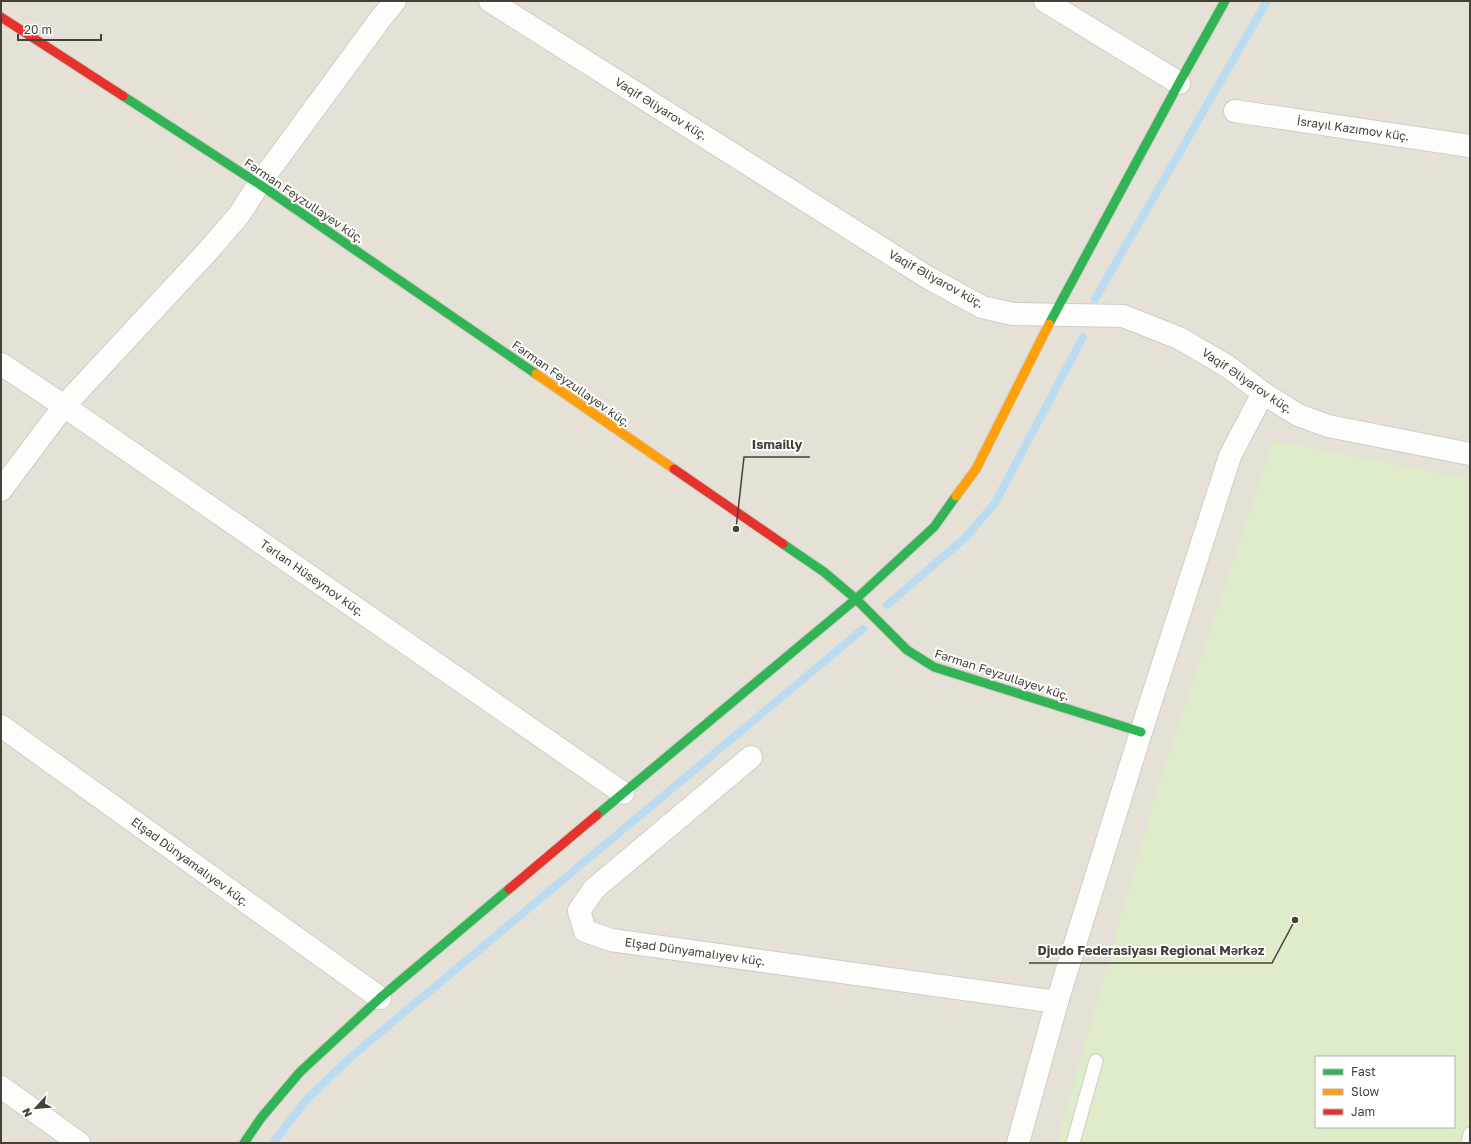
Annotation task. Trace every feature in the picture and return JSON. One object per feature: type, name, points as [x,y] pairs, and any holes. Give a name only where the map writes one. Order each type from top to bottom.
[{"type":"street","points":[[1,490],[64,406],[207,252],[239,215],[259,184],[395,1]]},
{"type":"street","name":"Vaqif Əliyarov küç.","points":[[490,1],[927,277],[982,307],[1013,314],[1124,316],[1186,342],[1227,366],[1264,394],[1298,415],[1328,426],[1470,454]]},
{"type":"street","points":[[1045,1],[1179,83]]},
{"type":"street","points":[[244,1143],[261,1118],[300,1072],[380,998],[856,599],[934,527],[976,469],[1054,314],[1225,1]]},
{"type":"street","name":"Fərman Feyzullayev küç.","points":[[1,17],[259,184],[824,572],[856,599],[907,650],[934,667],[1140,732]]},
{"type":"street","name":"İsrayıl Kazımov küç.","points":[[1235,111],[1470,146]]},
{"type":"street","name":"Tərlan Hüseynov küç.","points":[[1,364],[623,793]]},
{"type":"street","points":[[1018,1143],[1057,1002],[1140,732],[1230,456],[1264,394]]},
{"type":"street","name":"Elşad Dünyamalıyev küç.","points":[[1,726],[380,998]]},
{"type":"street","name":"Elşad Dünyamalıyev küç.","points":[[751,757],[594,889],[579,910],[585,931],[611,940],[1057,1002]]},
{"type":"street","points":[[1,1087],[79,1143]]},
{"type":"lane","points":[[1073,1143],[1096,1061]]},
{"type":"shaded area","points":[[1,1],[1470,1],[1470,1143],[1,1143]]},
{"type":"green space","points":[[1274,441],[1470,479],[1470,1143],[1057,1143],[1159,783]]},
{"type":"waterway","points":[[1095,299],[1267,1]]},
{"type":"waterway","points":[[887,605],[965,538],[995,503],[1083,337]]},
{"type":"waterway","points":[[273,1143],[307,1099],[352,1056],[863,629]]},
{"type":"traffic: fast","points":[[1049,324],[1225,1]]},
{"type":"traffic: fast","points":[[123,96],[259,184],[536,374]]},
{"type":"traffic: fast","points":[[597,815],[856,599],[934,527],[956,496]]},
{"type":"traffic: fast","points":[[783,544],[824,572],[856,599],[907,650],[934,667],[1141,732]]},
{"type":"traffic: fast","points":[[244,1143],[261,1118],[300,1072],[380,998],[509,889]]},
{"type":"traffic: slow","points":[[956,496],[976,469],[1049,324]]},
{"type":"traffic: slow","points":[[536,374],[674,469]]},
{"type":"traffic: jam","points":[[1,17],[123,96]]},
{"type":"traffic: jam","points":[[674,469],[783,544]]},
{"type":"traffic: jam","points":[[509,889],[597,815]]},
{"type":"place","name":"Ismailly","points":[[736,529]]},
{"type":"place","name":"Djudo Federasiyası Regional Mərkəz","points":[[1295,920]]}]
